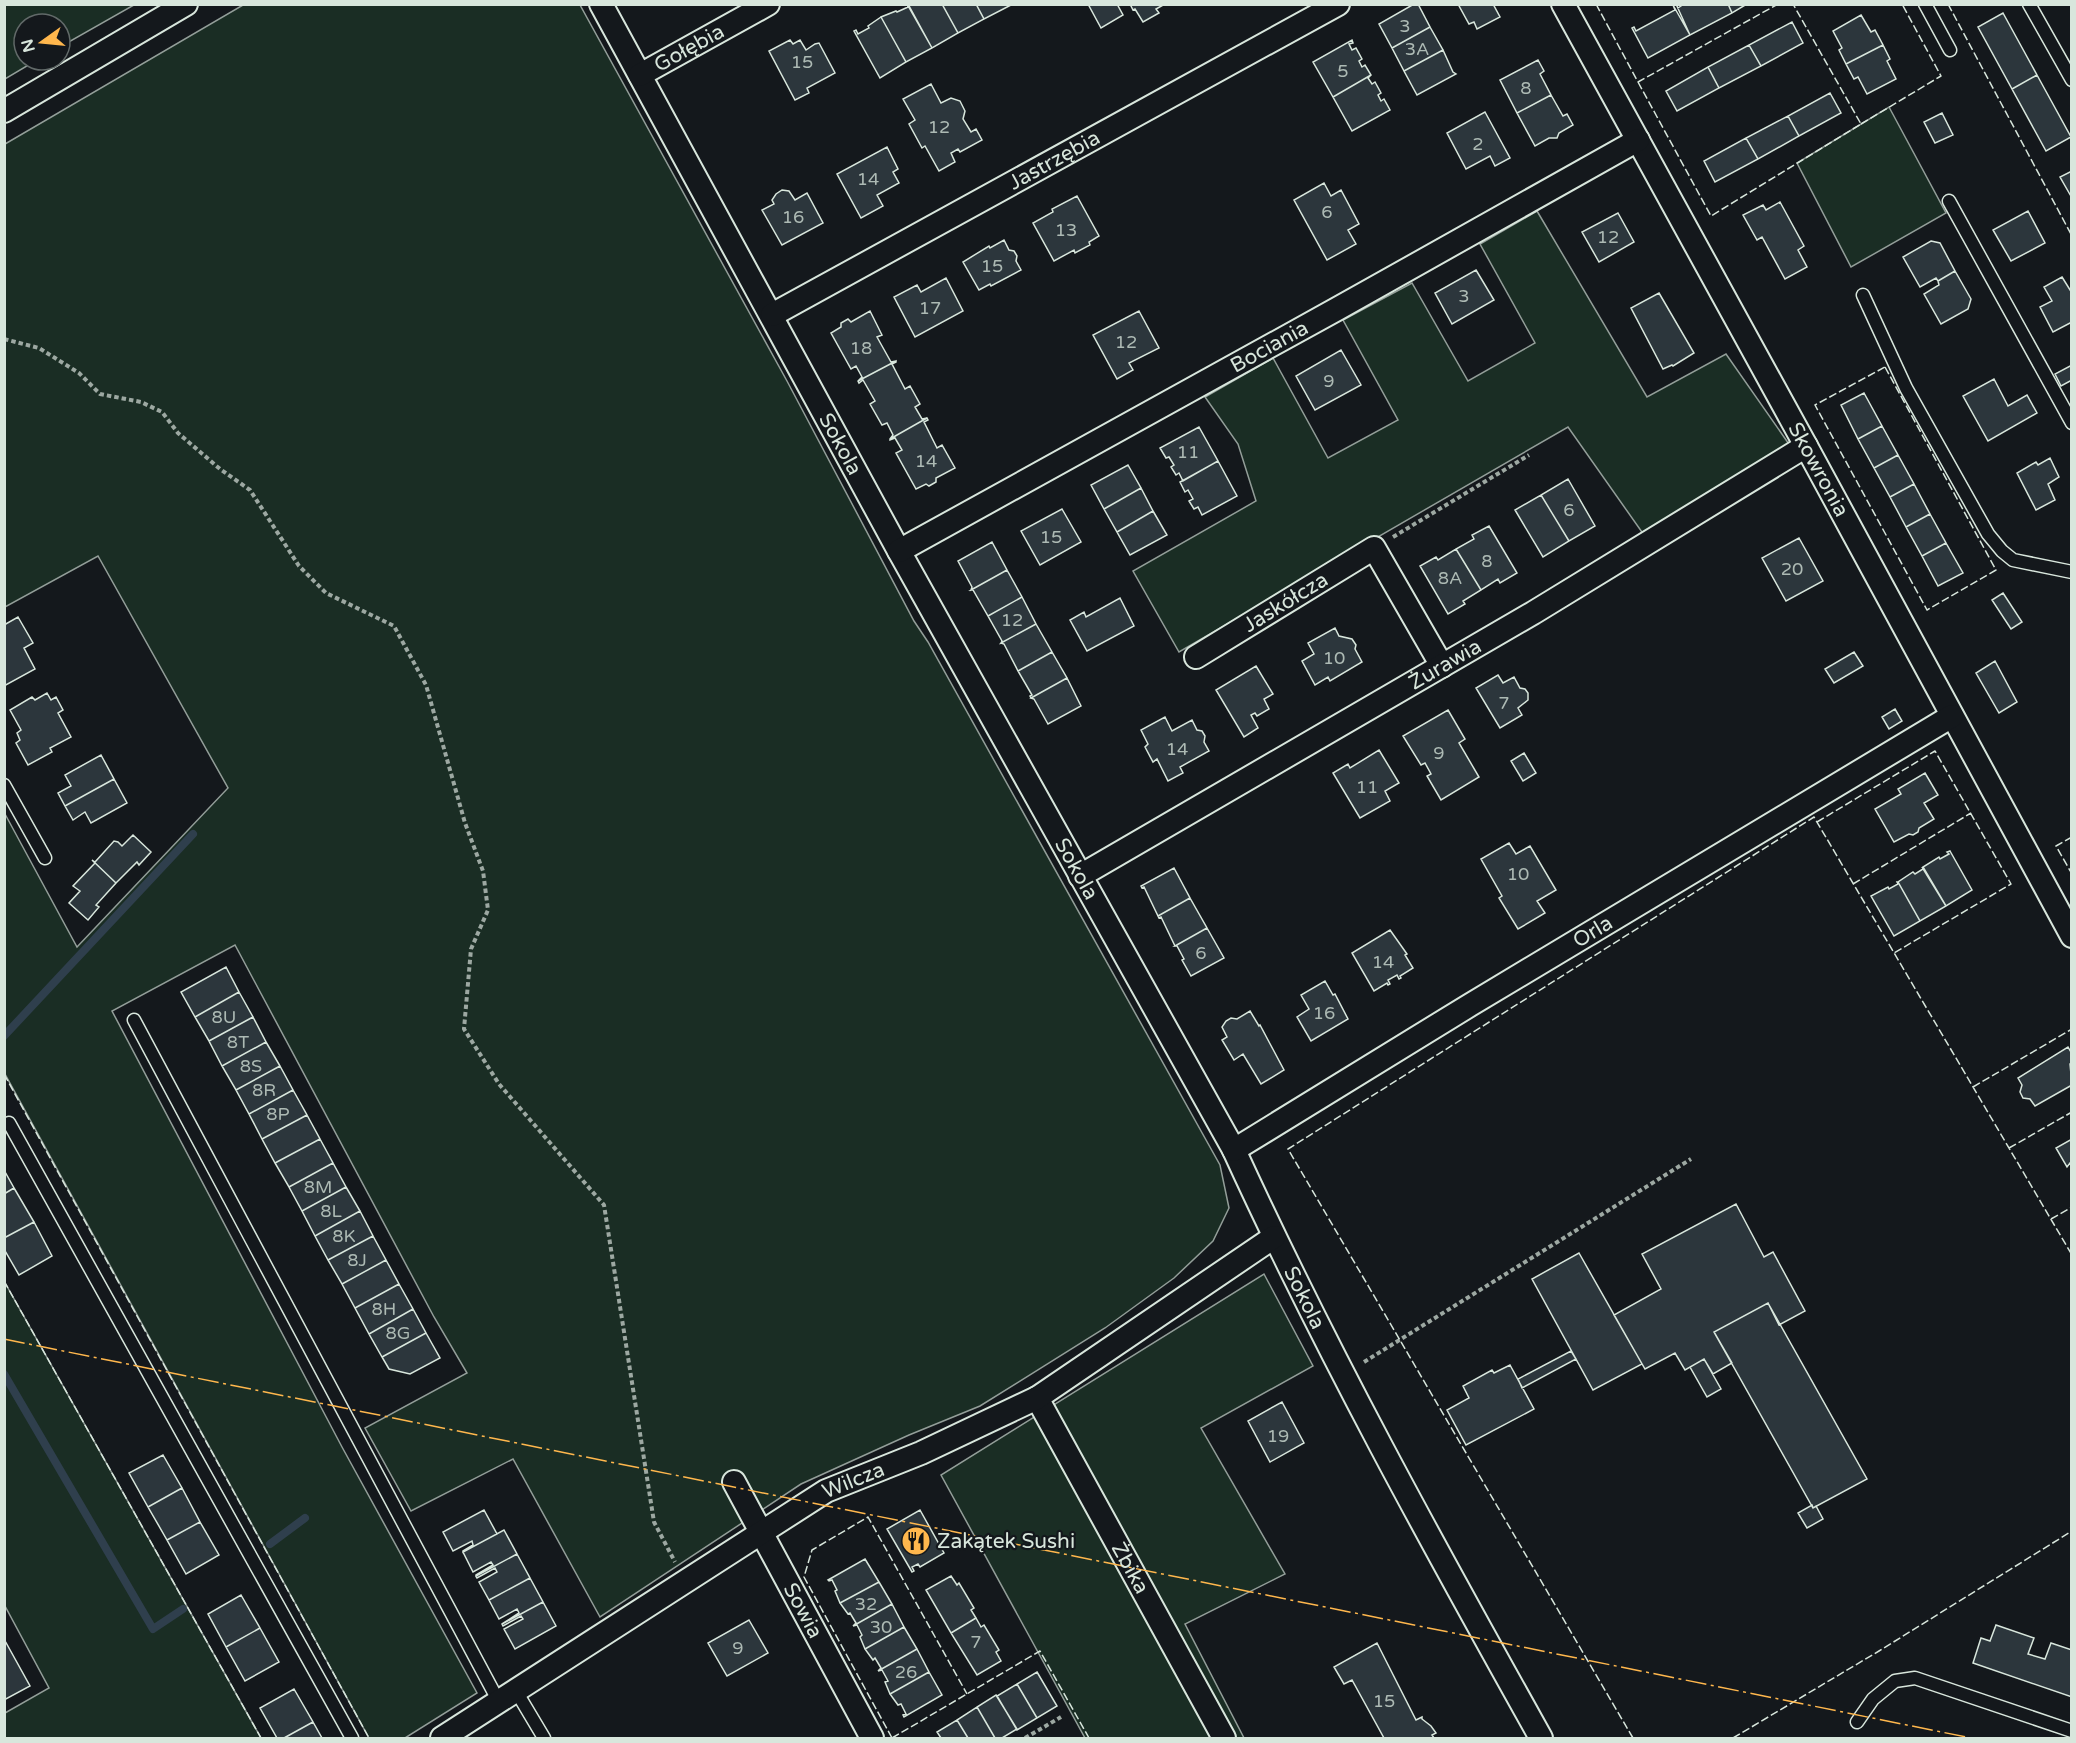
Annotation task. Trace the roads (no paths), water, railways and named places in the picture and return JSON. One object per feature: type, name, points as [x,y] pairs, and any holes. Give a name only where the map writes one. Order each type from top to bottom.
[{"type":"street","points":[[4,111],[186,4]]},
{"type":"street","name":"Sokola","points":[[602,4],[899,551],[1234,1150],[1274,1238],[1343,1375],[1541,1738]]},
{"type":"street","name":"Gołębia","points":[[640,75],[768,4]]},
{"type":"street","name":"Jastrzębia","points":[[772,315],[1338,4]]},
{"type":"street","name":"Skowronia","points":[[1563,4],[2072,936]]},
{"type":"street","name":"Bociania","points":[[899,551],[1638,140]]},
{"type":"street","name":"Żurawia","points":[[1080,876],[1533,613],[1806,446]]},
{"type":"street","name":"Jaskółcza","points":[[1196,657],[1374,548],[1442,666]]},
{"type":"street","name":"Orla","points":[[1234,1150],[1470,1005],[1952,716]]},
{"type":"street","name":"Wilcza","points":[[442,1738],[826,1491],[921,1453],[1037,1398],[1274,1238]]},
{"type":"street","name":"Żbika","points":[[1037,1398],[1224,1738]]},
{"type":"street","name":"Sowia","points":[[734,1482],[872,1738]]},
{"type":"lane","points":[[1925,4],[1950,50]]},
{"type":"lane","points":[[2029,4],[2072,80]]},
{"type":"lane","points":[[1949,201],[2072,423]]},
{"type":"lane","points":[[1863,295],[1906,388],[1988,534],[2013,560],[2072,572]]},
{"type":"lane","points":[[4,785],[45,858]]},
{"type":"lane","points":[[134,1020],[507,1696],[544,1738]]},
{"type":"lane","points":[[9,1123],[352,1738]]},
{"type":"lane","points":[[1857,1722],[1874,1699],[1895,1681],[1915,1678],[2072,1731]]},
{"type":"waterway","points":[[4,1036],[193,834]]},
{"type":"waterway","points":[[4,1374],[153,1629],[183,1609]]},
{"type":"waterway","points":[[270,1544],[305,1518]]},
{"type":"place","name":"Zakątek Sushi","points":[[916,1541]]}]
